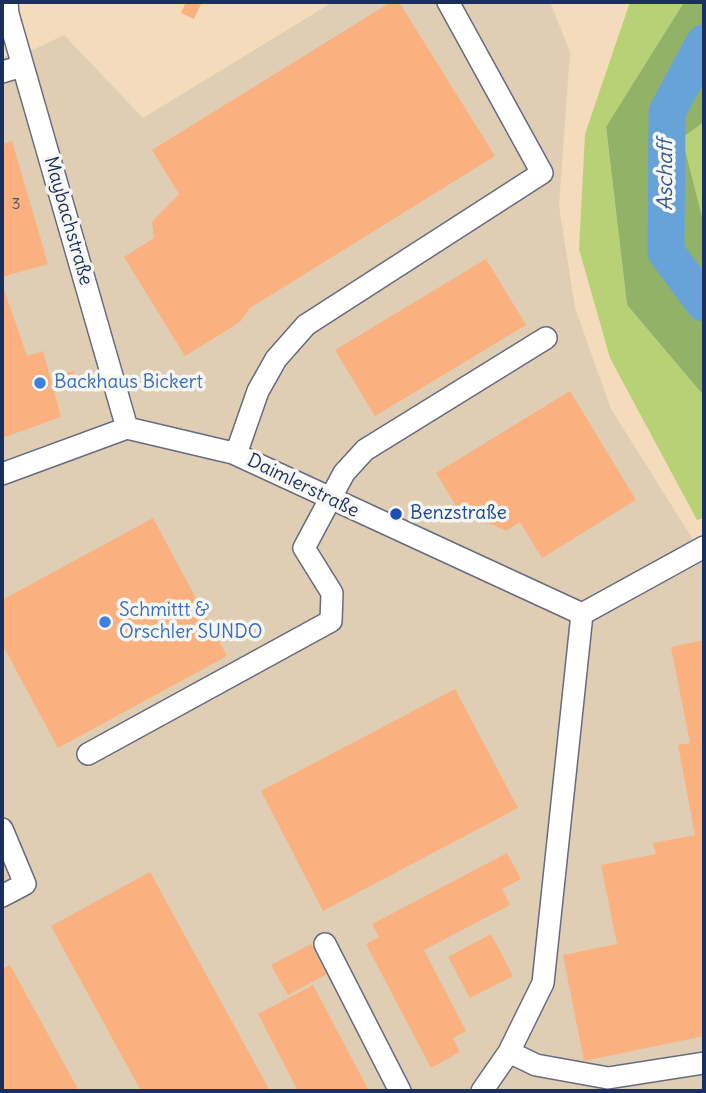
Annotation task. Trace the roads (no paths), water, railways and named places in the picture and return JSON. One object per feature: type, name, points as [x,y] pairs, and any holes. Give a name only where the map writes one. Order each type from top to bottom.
[{"type":"street","points":[[236,454],[258,391],[276,359],[306,325],[542,173],[448,2]]},
{"type":"street","name":"Maybachstraße","points":[[6,7],[127,428]]},
{"type":"street","points":[[2,72],[23,66]]},
{"type":"street","points":[[88,754],[331,621],[332,593],[303,548],[344,473],[365,450],[546,338]]},
{"type":"street","points":[[2,474],[127,428]]},
{"type":"street","name":"Daimlerstraße","points":[[127,428],[236,454],[328,499],[582,614]]},
{"type":"street","points":[[482,1091],[509,1052],[543,983],[582,614],[704,547]]},
{"type":"street","points":[[2,829],[25,884],[2,896]]},
{"type":"street","points":[[325,944],[400,1091]]},
{"type":"street","points":[[509,1052],[536,1065],[614,1084],[704,1063]]},
{"type":"waterway","name":"Aschaff","points":[[704,43],[667,112],[666,252],[704,303]]},
{"type":"place","name":"Backhaus Bickert","points":[[40,383]]},
{"type":"place","name":"Benzstraße","points":[[396,514]]},
{"type":"place","name":"Schmittt & Orschler SUNDO","points":[[105,622]]}]
